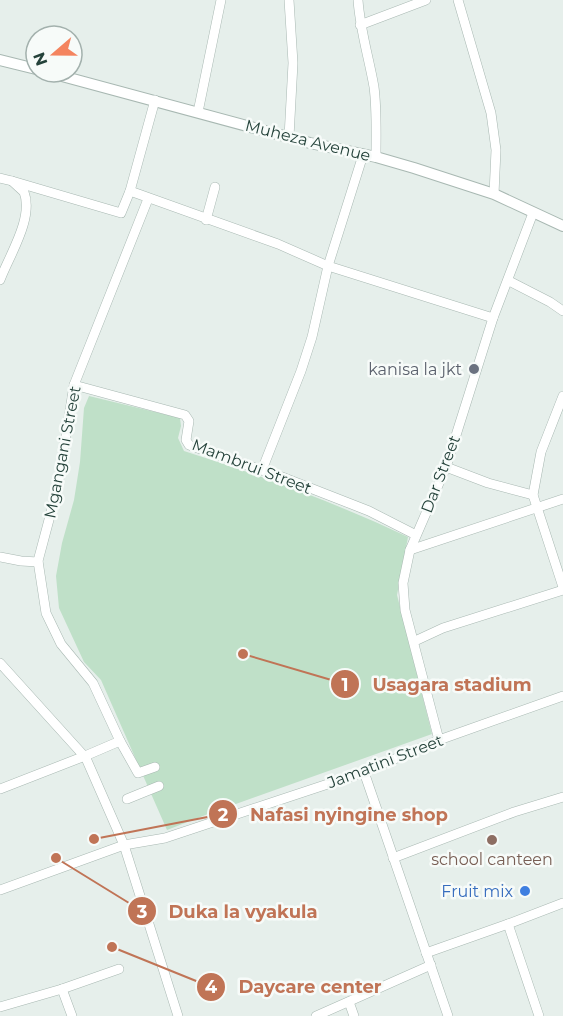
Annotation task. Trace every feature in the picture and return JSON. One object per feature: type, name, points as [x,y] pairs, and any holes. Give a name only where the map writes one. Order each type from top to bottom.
[{"type":"street","points":[[198,112],[221,0]]},
{"type":"street","points":[[289,0],[293,63],[289,137]]},
{"type":"street","points":[[358,0],[360,25],[368,52],[374,91],[376,157]]},
{"type":"street","points":[[360,25],[426,0]]},
{"type":"street","points":[[458,0],[491,113],[496,150],[494,194]]},
{"type":"street","points":[[0,60],[24,66]]},
{"type":"street","name":"Muheza Avenue","points":[[84,82],[289,137],[376,157],[494,194],[563,225]]},
{"type":"street","points":[[0,178],[121,213],[130,192],[155,100]]},
{"type":"street","points":[[262,470],[312,337],[328,266],[363,155]]},
{"type":"street","points":[[0,280],[27,209],[24,192],[12,181]]},
{"type":"street","points":[[206,220],[215,187]]},
{"type":"street","points":[[130,192],[278,244],[328,266],[493,318]]},
{"type":"street","name":"Mgangani Street","points":[[148,199],[74,385],[58,486],[38,562],[46,613],[61,644],[93,683],[138,773],[155,767]]},
{"type":"street","name":"Dar Street","points":[[439,740],[405,610],[403,583],[410,550],[446,467],[493,318],[533,213]]},
{"type":"street","points":[[509,280],[563,311]]},
{"type":"street","name":"Mambrui Street","points":[[74,385],[185,415],[189,421],[186,440],[188,444],[369,510],[416,535]]},
{"type":"street","points":[[414,641],[443,628],[563,588],[533,495],[541,452],[563,396]]},
{"type":"street","points":[[446,467],[488,483],[533,495]]},
{"type":"street","points":[[410,550],[563,499]]},
{"type":"street","points":[[0,557],[38,562]]},
{"type":"street","points":[[0,663],[85,756],[124,845],[178,1016]]},
{"type":"street","name":"Jamatini Street","points":[[0,890],[124,845],[165,838],[364,772],[439,740],[563,696]]},
{"type":"street","points":[[0,789],[120,741]]},
{"type":"street","points":[[364,772],[448,1016]]},
{"type":"street","points":[[127,799],[159,786]]},
{"type":"street","points":[[393,858],[563,796]]},
{"type":"street","points":[[426,953],[563,903]]},
{"type":"street","points":[[508,924],[539,1016]]},
{"type":"street","points":[[316,1016],[431,965]]},
{"type":"street","points":[[0,1007],[119,969]]},
{"type":"street","points":[[62,989],[72,1016]]},
{"type":"street","points":[[349,1002],[354,1016]]},
{"type":"green space","points":[[89,396],[180,418],[178,438],[184,451],[298,490],[408,537],[397,595],[432,734],[167,830],[101,680],[84,662],[59,608],[56,576],[74,500],[80,462],[84,408]]},
{"type":"place","name":"kanisa la jkt","points":[[474,369]]},
{"type":"place","name":"Usagara stadium","points":[[243,654]]},
{"type":"place","name":"Nafasi nyingine shop","points":[[94,839]]},
{"type":"place","name":"school canteen","points":[[492,840]]},
{"type":"place","name":"Duka la vyakula","points":[[56,858]]},
{"type":"place","name":"Fruit mix","points":[[525,891]]},
{"type":"place","name":"Daycare center","points":[[112,947]]}]
